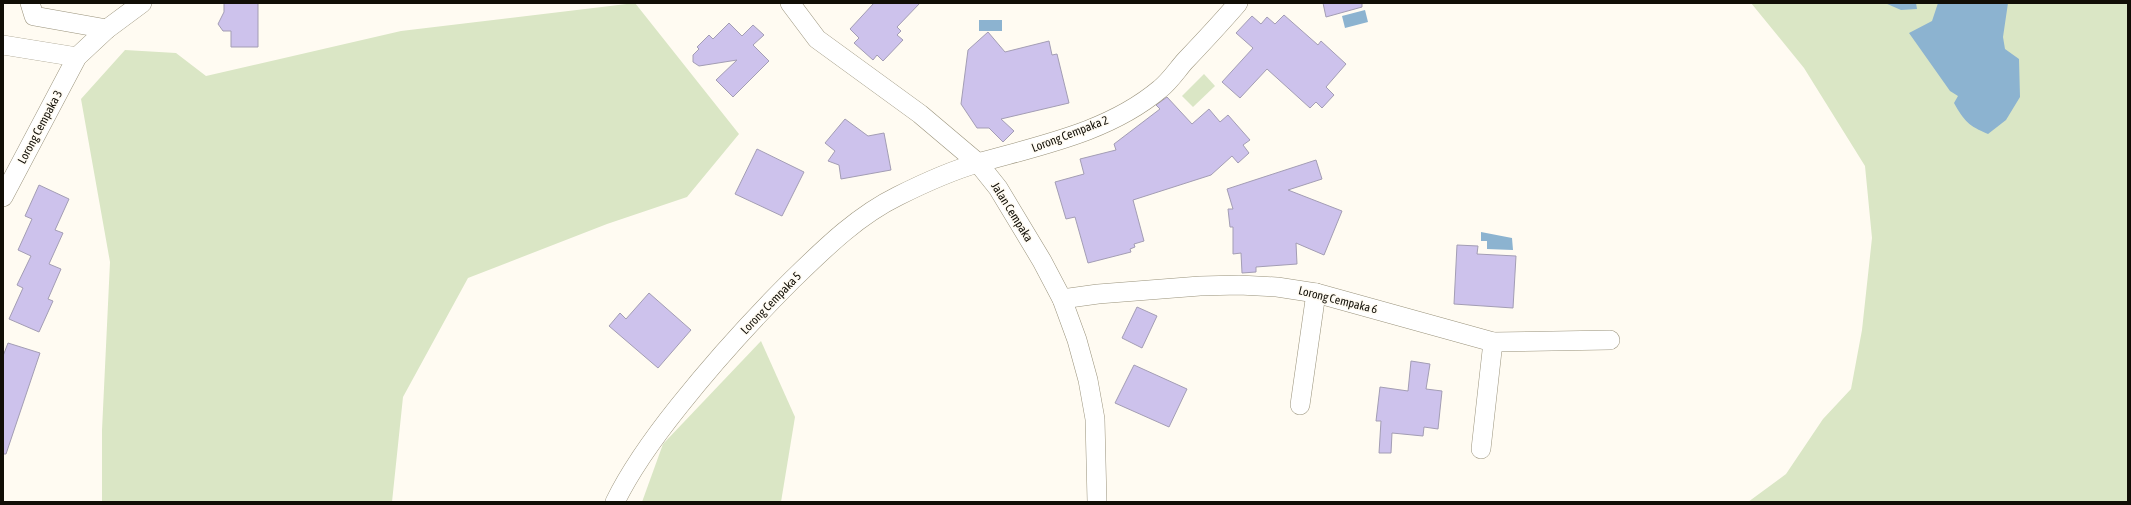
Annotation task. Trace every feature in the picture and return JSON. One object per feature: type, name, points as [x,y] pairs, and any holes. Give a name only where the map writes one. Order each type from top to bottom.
[{"type":"street","points":[[30,3],[34,16],[107,29]]},
{"type":"street","name":"Lorong Cempaka 3","points":[[3,197],[78,57],[107,29],[142,3]]},
{"type":"street","name":"Jalan Cempaka","points":[[790,3],[817,39],[914,109],[978,163],[998,188],[1042,261],[1062,299],[1077,340],[1088,380],[1095,419],[1097,502]]},
{"type":"street","name":"Lorong Cempaka 2","points":[[978,163],[1021,153],[1067,138],[1102,124],[1130,110],[1161,88],[1238,3]]},
{"type":"street","points":[[3,45],[78,57]]},
{"type":"street","name":"Lorong Cempaka 5","points":[[615,502],[650,444],[710,367],[769,303],[825,248],[862,218],[895,197],[935,178],[978,163]]},
{"type":"street","name":"Lorong Cempaka 6","points":[[1062,299],[1098,294],[1200,286],[1278,287],[1316,293],[1493,342],[1610,340]]},
{"type":"street","points":[[1300,405],[1316,293]]},
{"type":"street","points":[[1481,449],[1493,342]]},
{"type":"green space","points":[[635,3],[739,134],[687,197],[607,224],[468,278],[403,397],[392,502],[102,502],[102,430],[110,262],[81,99],[125,50],[176,53],[206,76],[401,31]]},
{"type":"green space","points":[[1751,3],[2128,3],[2128,502],[1748,502],[1786,474],[1823,419],[1851,389],[1862,330],[1872,238],[1865,166],[1804,68]]},
{"type":"green space","points":[[1204,74],[1215,86],[1193,107],[1182,96]]},
{"type":"green space","points":[[761,341],[795,417],[781,502],[642,502],[663,444]]},
{"type":"water","points":[[1885,3],[1916,3],[1917,9],[1901,10]]},
{"type":"water","points":[[1938,3],[2008,3],[2003,37],[2005,49],[2019,59],[2020,97],[2006,120],[1988,134],[1976,128],[1964,119],[1954,103],[1958,96],[1950,91],[1909,33],[1932,21]]},
{"type":"water","points":[[1365,10],[1368,22],[1345,28],[1342,16]]},
{"type":"water","points":[[979,20],[1002,20],[1002,31],[979,31]]},
{"type":"water","points":[[1481,232],[1512,238],[1513,250],[1487,249],[1487,241],[1481,241]]},
{"type":"building","points":[[224,3],[258,3],[258,47],[231,47],[231,31],[223,31],[218,24],[224,12]]},
{"type":"building","points":[[874,3],[920,3],[897,27],[901,31],[897,35],[903,40],[883,61],[877,55],[873,60],[854,43],[859,38],[850,29]]},
{"type":"building","points":[[1323,3],[1362,3],[1362,7],[1326,17]]},
{"type":"building","points":[[1284,15],[1318,45],[1321,41],[1346,64],[1326,87],[1334,95],[1322,108],[1316,102],[1310,108],[1267,69],[1240,98],[1222,82],[1253,48],[1236,33],[1252,16],[1261,24],[1267,17],[1275,24]]},
{"type":"building","points":[[729,23],[742,36],[753,25],[764,35],[753,45],[769,61],[733,97],[716,80],[737,60],[699,66],[693,62],[693,55],[699,49],[697,47],[709,35],[713,39]]},
{"type":"building","points":[[988,32],[1005,52],[1049,41],[1052,55],[1057,54],[1069,103],[1001,119],[1014,131],[1003,142],[989,128],[977,128],[961,104],[968,50]]},
{"type":"building","points":[[1167,97],[1192,124],[1209,109],[1220,122],[1228,115],[1250,140],[1243,145],[1249,153],[1238,163],[1232,156],[1211,175],[1133,200],[1144,241],[1134,244],[1135,247],[1130,249],[1131,252],[1088,263],[1075,217],[1066,219],[1055,182],[1084,174],[1080,159],[1116,150],[1114,144],[1160,109],[1156,105]]},
{"type":"building","points":[[845,119],[868,136],[884,133],[891,170],[841,179],[839,165],[828,161],[835,151],[825,143]]},
{"type":"building","points":[[757,149],[804,172],[782,216],[735,194]]},
{"type":"building","points":[[1316,160],[1322,179],[1288,190],[1342,211],[1324,255],[1296,243],[1297,264],[1256,267],[1256,272],[1242,273],[1241,253],[1233,254],[1233,227],[1230,227],[1228,209],[1233,209],[1227,189]]},
{"type":"building","points":[[39,185],[69,199],[55,230],[63,233],[49,264],[61,269],[48,299],[53,301],[39,332],[9,319],[23,288],[17,285],[31,256],[18,250],[32,219],[25,216]]},
{"type":"building","points":[[1457,245],[1478,246],[1477,254],[1516,256],[1513,308],[1454,304]]},
{"type":"building","points":[[649,293],[691,330],[658,368],[609,326],[620,313],[626,319]]},
{"type":"building","points":[[1137,307],[1157,316],[1142,348],[1122,338]]},
{"type":"building","points":[[8,343],[40,353],[6,454],[3,454],[3,356]]},
{"type":"building","points":[[1411,361],[1430,364],[1426,389],[1442,391],[1438,429],[1424,427],[1423,436],[1392,433],[1391,453],[1379,453],[1381,421],[1376,421],[1380,387],[1408,391]]},
{"type":"building","points":[[1134,365],[1187,389],[1169,427],[1115,403]]}]
